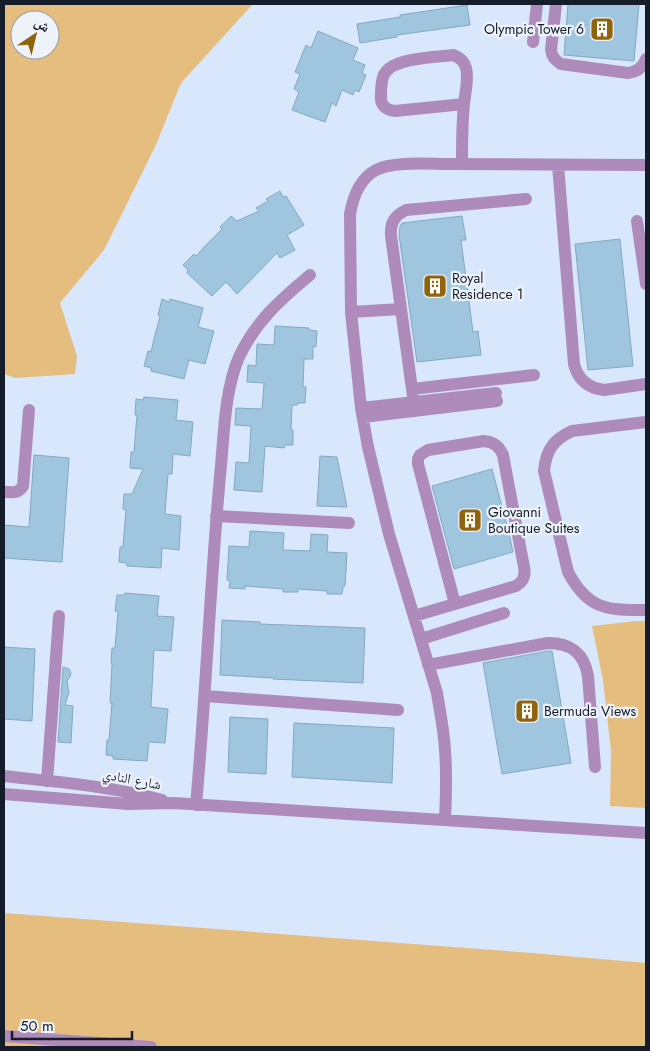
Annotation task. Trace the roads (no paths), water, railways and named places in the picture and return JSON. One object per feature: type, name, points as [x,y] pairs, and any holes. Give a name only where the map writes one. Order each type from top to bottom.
[{"type":"street","points":[[533,42],[537,4]]},
{"type":"street","points":[[556,4],[551,50],[552,56],[556,61],[561,64],[628,73],[639,70],[644,66],[646,60]]},
{"type":"street","points":[[462,164],[466,74],[464,62],[459,57],[453,55],[401,62],[388,69],[384,74],[382,104],[390,110],[464,104]]},
{"type":"street","points":[[446,820],[446,779],[442,721],[437,693],[381,505],[362,412],[351,312],[350,214],[352,201],[357,188],[366,178],[376,170],[389,165],[646,165]]},
{"type":"street","points":[[558,165],[573,354],[576,371],[584,383],[597,389],[604,390],[646,384]]},
{"type":"street","points":[[415,406],[390,228],[393,220],[398,214],[406,210],[526,199]]},
{"type":"street","points":[[636,221],[646,284]]},
{"type":"street","points":[[196,805],[216,516],[231,382],[239,358],[250,336],[282,298],[310,275]]},
{"type":"street","points":[[351,312],[401,310]]},
{"type":"street","points":[[412,389],[534,374]]},
{"type":"street","points":[[362,412],[496,397]]},
{"type":"street","points":[[4,492],[15,492],[23,486],[30,410]]},
{"type":"street","points":[[646,422],[572,431],[555,442],[549,450],[545,460],[544,471],[568,572],[575,585],[584,596],[597,604],[611,609],[646,610]]},
{"type":"street","points":[[414,616],[455,604],[516,586],[520,584],[525,576],[503,455],[496,444],[490,442],[484,441],[428,450],[418,459],[455,604]]},
{"type":"street","points":[[216,516],[349,523]]},
{"type":"street","points":[[421,639],[504,613]]},
{"type":"street","points":[[47,781],[59,616]]},
{"type":"street","points":[[428,665],[548,643],[558,643],[567,646],[582,658],[586,667],[596,767]]},
{"type":"street","points":[[205,696],[398,710]]},
{"type":"street","name":"شارع النادي","points":[[4,776],[120,790],[174,803]]},
{"type":"street","name":"شارع النادي","points":[[4,794],[128,804],[174,803]]},
{"type":"street","points":[[174,803],[646,833]]},
{"type":"street","points":[[4,1036],[151,1047]]},
{"type":"place","name":"Olympic Tower 6","points":[[602,29]]},
{"type":"place","name":"Royal Residence 1","points":[[435,286]]},
{"type":"place","name":"Giovanni Boutique Suites","points":[[470,520]]},
{"type":"place","name":"Bermuda Views","points":[[527,711]]}]
